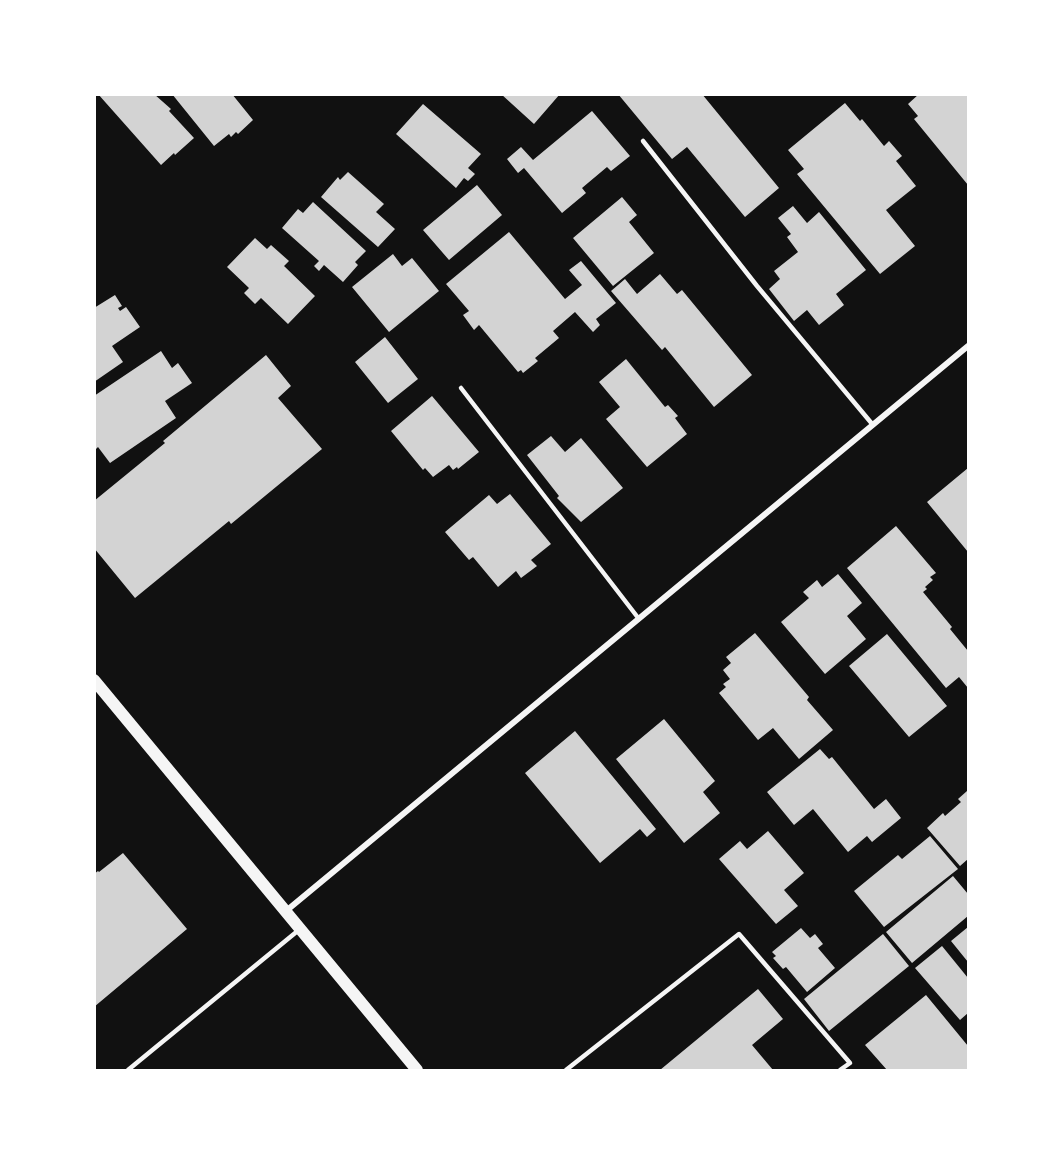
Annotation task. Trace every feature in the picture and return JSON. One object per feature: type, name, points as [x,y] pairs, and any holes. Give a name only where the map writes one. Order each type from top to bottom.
[{"type":"main road","points":[[94,680],[417,1071]]},
{"type":"street","points":[[286,912],[969,346]]},
{"type":"lane","points":[[643,141],[757,286],[873,425]]},
{"type":"lane","points":[[461,388],[639,619]]},
{"type":"lane","points":[[129,1071],[300,929]]},
{"type":"lane","points":[[566,1071],[739,933],[850,1063],[840,1071]]},
{"type":"building","points":[[98,94],[154,94],[171,109],[169,111],[194,138],[161,165]]},
{"type":"building","points":[[172,94],[232,94],[253,120],[238,134],[236,132],[231,137],[229,134],[214,146]]},
{"type":"building","points":[[501,94],[560,94],[534,124]]},
{"type":"building","points":[[618,94],[702,94],[779,188],[745,217],[687,147],[672,159]]},
{"type":"building","points":[[919,94],[968,94],[968,185],[914,119],[918,116],[908,104]]},
{"type":"building","points":[[845,103],[860,121],[862,119],[884,146],[889,141],[902,156],[896,161],[916,186],[886,210],[915,246],[880,274],[797,174],[804,169],[788,150]]},
{"type":"building","points":[[423,104],[481,154],[468,168],[475,174],[468,181],[464,178],[456,188],[396,134]]},
{"type":"building","points":[[592,111],[630,156],[611,171],[607,167],[582,188],[586,193],[562,213],[524,168],[518,173],[507,159],[521,147],[533,160]]},
{"type":"building","points":[[348,172],[384,204],[376,212],[395,229],[378,247],[321,197],[338,177],[340,180]]},
{"type":"building","points":[[477,185],[502,215],[449,260],[423,230]]},
{"type":"building","points":[[622,197],[637,215],[629,222],[654,253],[613,286],[573,238]]},
{"type":"building","points":[[313,202],[366,251],[355,262],[358,265],[343,282],[324,265],[319,271],[314,266],[319,261],[282,228],[298,209],[303,213]]},
{"type":"building","points":[[793,206],[807,223],[819,212],[866,270],[836,294],[844,305],[819,325],[807,310],[794,321],[769,289],[780,279],[774,271],[798,252],[787,237],[791,234],[778,218]]},
{"type":"building","points":[[509,232],[565,299],[582,285],[569,270],[581,261],[616,303],[596,319],[600,325],[593,332],[575,312],[553,331],[559,338],[535,358],[538,361],[523,373],[521,370],[518,372],[479,325],[474,330],[463,315],[469,311],[446,284]]},
{"type":"building","points":[[255,238],[267,249],[271,245],[289,261],[284,266],[315,296],[288,324],[261,298],[255,304],[244,293],[249,288],[227,267]]},
{"type":"building","points":[[393,254],[402,266],[412,258],[439,291],[389,332],[352,287]]},
{"type":"building","points":[[660,274],[677,294],[682,290],[752,375],[714,407],[665,347],[662,350],[611,291],[625,279],[637,294]]},
{"type":"building","points":[[115,295],[122,306],[118,308],[120,311],[126,307],[140,327],[112,346],[123,362],[94,382],[94,308]]},
{"type":"building","points":[[385,337],[418,379],[388,403],[355,362]]},
{"type":"building","points":[[161,351],[172,368],[178,363],[192,383],[165,401],[176,418],[110,463],[98,447],[96,449],[94,447],[94,396]]},
{"type":"building","points":[[266,355],[291,386],[278,398],[322,449],[231,524],[229,521],[135,598],[94,548],[94,501]]},
{"type":"building","points":[[626,359],[665,407],[668,405],[678,416],[675,418],[687,434],[647,467],[606,419],[620,407],[599,382]]},
{"type":"building","points":[[432,396],[479,452],[458,469],[457,467],[453,470],[449,465],[433,477],[425,468],[423,470],[391,431]]},
{"type":"building","points":[[551,436],[565,452],[581,438],[623,488],[581,522],[557,498],[559,496],[527,455]]},
{"type":"building","points":[[968,468],[968,552],[927,502]]},
{"type":"building","points":[[510,494],[551,544],[531,560],[537,566],[521,578],[516,571],[498,587],[473,557],[469,560],[445,532],[489,495],[497,504]]},
{"type":"building","points":[[896,526],[936,573],[930,577],[933,580],[923,592],[952,627],[950,629],[968,651],[968,688],[959,677],[946,688],[847,568]]},
{"type":"building","points":[[838,574],[862,603],[847,616],[866,639],[825,674],[781,622],[809,598],[803,592],[817,580],[822,587]]},
{"type":"building","points":[[755,633],[809,697],[807,700],[833,730],[799,759],[773,728],[758,740],[719,693],[726,687],[723,684],[730,679],[723,670],[731,663],[726,657]]},
{"type":"building","points":[[887,634],[947,706],[909,737],[849,666]]},
{"type":"building","points":[[664,719],[715,781],[703,792],[720,813],[684,843],[616,759]]},
{"type":"building","points":[[575,731],[656,829],[647,837],[640,829],[600,863],[525,773]]},
{"type":"building","points":[[820,749],[829,759],[832,757],[874,809],[886,799],[901,818],[872,842],[867,836],[848,852],[813,809],[794,825],[767,792]]},
{"type":"building","points":[[967,791],[968,859],[960,866],[927,828],[943,813],[945,816],[961,802],[958,799]]},
{"type":"building","points":[[768,831],[804,873],[784,890],[798,906],[776,924],[719,859],[740,841],[747,849]]},
{"type":"building","points":[[930,836],[958,869],[884,927],[854,891],[898,855],[902,859]]},
{"type":"building","points":[[123,853],[187,929],[94,1007],[94,874]]},
{"type":"building","points":[[953,876],[968,894],[968,916],[912,963],[886,932]]},
{"type":"building","points":[[968,927],[968,962],[951,941]]},
{"type":"building","points":[[801,928],[810,938],[815,934],[823,944],[818,948],[835,968],[807,992],[786,967],[783,969],[773,958],[776,956],[772,952]]},
{"type":"building","points":[[883,934],[909,966],[829,1031],[804,999]]},
{"type":"building","points":[[942,946],[968,978],[968,1013],[960,1020],[915,968]]},
{"type":"building","points":[[758,989],[783,1019],[752,1045],[773,1070],[660,1070]]},
{"type":"building","points":[[926,995],[968,1046],[968,1070],[887,1070],[865,1045]]}]
